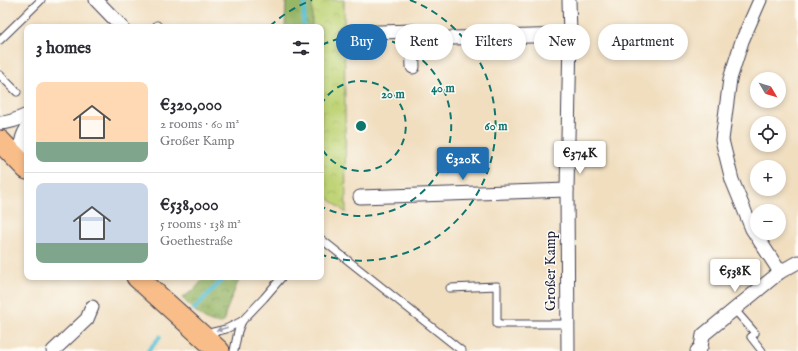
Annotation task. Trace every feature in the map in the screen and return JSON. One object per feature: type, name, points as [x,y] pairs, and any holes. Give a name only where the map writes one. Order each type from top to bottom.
[{"type":"main road","points":[[0,141],[24,165]]},
{"type":"main road","points":[[140,280],[219,351]]},
{"type":"street","points":[[96,0],[119,24]]},
{"type":"street","name":"Großer Kamp","points":[[569,0],[570,24]]},
{"type":"street","points":[[760,0],[742,41],[730,79],[722,140],[732,180],[752,228],[780,272]]},
{"type":"street","points":[[453,38],[534,36]]},
{"type":"street","points":[[413,60],[413,67]]},
{"type":"street","name":"Großer Kamp","points":[[568,351],[567,190],[570,60]]},
{"type":"street","points":[[0,123],[7,123],[24,116]]},
{"type":"street","points":[[24,133],[22,136],[22,152],[24,156]]},
{"type":"street","points":[[360,197],[567,190]]},
{"type":"street","points":[[697,351],[701,347],[703,335],[780,272],[798,262]]},
{"type":"street","points":[[53,351],[87,319],[92,308]]},
{"type":"lane","points":[[0,40],[41,0]]},
{"type":"lane","points":[[0,76],[16,92]]},
{"type":"lane","points":[[324,241],[462,351]]},
{"type":"lane","points":[[201,335],[226,329],[242,321],[279,280]]},
{"type":"lane","points":[[450,288],[497,286],[497,324],[568,324]]},
{"type":"lane","points":[[734,310],[755,332],[751,337],[762,351]]},
{"type":"lane","points":[[234,351],[238,331],[242,321]]},
{"type":"green space","points":[[286,0],[312,0],[312,24],[285,24]]},
{"type":"green space","points":[[312,0],[344,0],[344,24],[336,24],[336,60],[345,60],[346,213],[324,195],[324,24],[312,24]]},
{"type":"green space","points":[[202,280],[239,280],[225,314],[224,322],[218,323],[206,320],[182,298],[194,290]]},
{"type":"waterway","points":[[303,24],[305,0]]},
{"type":"waterway","points":[[194,309],[222,280]]},
{"type":"waterway","points":[[148,351],[160,337]]}]
